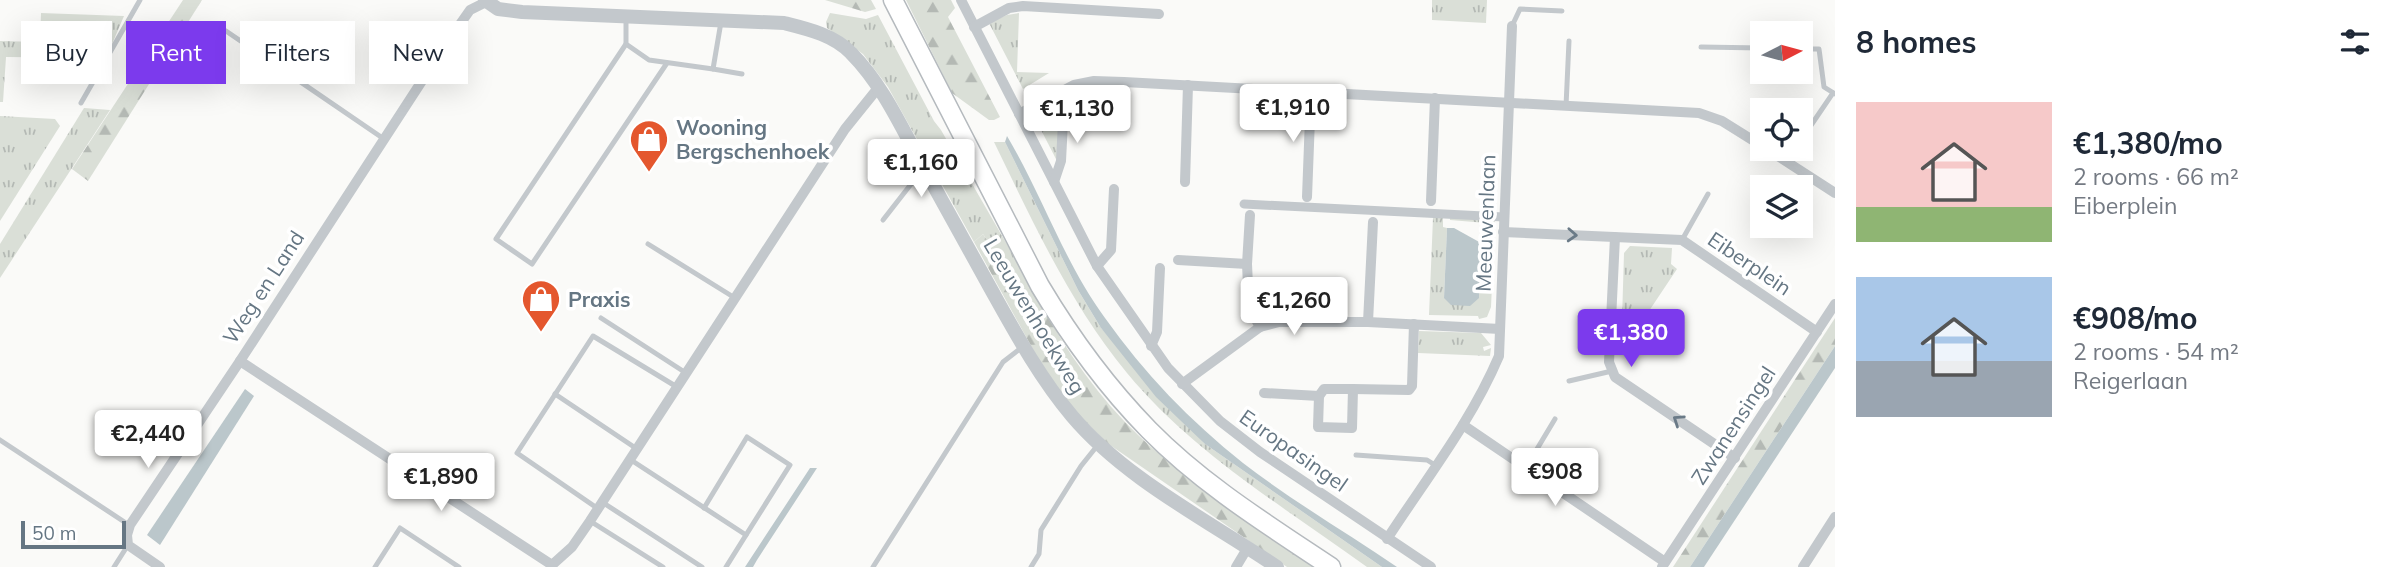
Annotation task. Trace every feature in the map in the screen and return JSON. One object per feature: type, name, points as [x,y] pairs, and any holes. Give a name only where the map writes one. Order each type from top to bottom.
[{"type":"main road","points":[[894,0],[1040,286],[1064,327],[1099,374],[1150,431],[1217,489],[1331,567]]},
{"type":"street","name":"Europasingel","points":[[961,0],[1097,266],[1151,346],[1182,384],[1220,421],[1431,567]]},
{"type":"street","name":"Leeuwenhoekweg","points":[[486,1],[498,9],[522,12],[784,23],[816,30],[850,52],[878,88],[1024,347],[1049,387],[1074,418],[1100,444],[1152,485],[1278,567]]},
{"type":"street","name":"Weg en Land","points":[[486,1],[470,10],[240,361],[553,566],[572,547],[590,522],[845,129],[878,88]]},
{"type":"street","points":[[974,27],[1009,8],[1023,6],[1159,14]]},
{"type":"street","name":"Meeuwenlaan","points":[[1387,539],[1463,425],[1483,392],[1499,356],[1512,26]]},
{"type":"street","points":[[1019,114],[1067,88],[1094,81],[1699,113],[1723,121],[1750,138]]},
{"type":"street","points":[[1185,182],[1188,85]]},
{"type":"street","points":[[1307,197],[1311,92]]},
{"type":"street","points":[[1431,201],[1435,98]]},
{"type":"street","points":[[1054,182],[1061,161],[1064,102]]},
{"type":"street","points":[[1786,161],[1835,193]]},
{"type":"street","points":[[1097,266],[1111,250],[1114,190]]},
{"type":"street","points":[[1244,204],[1504,217]]},
{"type":"street","points":[[1250,215],[1248,307],[1260,327]]},
{"type":"street","points":[[1368,322],[1373,222]]},
{"type":"street","name":"Eiberplein","points":[[1503,232],[1682,240],[1817,332]]},
{"type":"street","points":[[1615,237],[1609,362],[1615,377],[1734,458]]},
{"type":"street","points":[[1178,261],[1247,264]]},
{"type":"street","points":[[1151,346],[1157,332],[1160,268]]},
{"type":"street","name":"Zwanensingel","points":[[1664,564],[1835,304]]},
{"type":"street","points":[[1182,384],[1260,327],[1279,322],[1368,322],[1500,329]]},
{"type":"street","points":[[1353,389],[1352,428],[1318,427],[1319,396],[1324,389],[1353,389],[1409,390],[1412,386],[1414,324]]},
{"type":"street","points":[[160,567],[128,545],[130,525],[240,361]]},
{"type":"street","points":[[1264,393],[1319,396]]},
{"type":"street","points":[[1463,425],[1664,564]]},
{"type":"street","points":[[1803,567],[1835,517]]},
{"type":"street","points":[[1236,567],[1248,547]]},
{"type":"lane","points":[[81,103],[139,0]]},
{"type":"lane","name":"Meeuwenlaan","points":[[1512,26],[1520,9],[1562,11]]},
{"type":"lane","points":[[626,17],[625,44],[496,239],[532,264],[667,63]]},
{"type":"lane","points":[[713,69],[721,21]]},
{"type":"lane","points":[[226,31],[384,138]]},
{"type":"lane","points":[[1566,106],[1569,41]]},
{"type":"lane","points":[[625,44],[649,60],[742,74]]},
{"type":"lane","points":[[1701,47],[1750,48]]},
{"type":"lane","points":[[1813,49],[1819,49],[1824,87],[1834,94],[1813,123]]},
{"type":"lane","points":[[883,220],[924,167]]},
{"type":"lane","points":[[1682,240],[1709,194]]},
{"type":"lane","points":[[648,244],[735,298]]},
{"type":"lane","points":[[601,318],[686,373]]},
{"type":"lane","points":[[677,387],[593,336],[517,453],[702,567]]},
{"type":"lane","points":[[873,567],[1003,362],[1024,347]]},
{"type":"lane","points":[[1569,381],[1612,371]]},
{"type":"lane","points":[[555,394],[637,449]]},
{"type":"lane","points":[[1525,469],[1555,419]]},
{"type":"lane","points":[[704,508],[747,438],[790,465],[726,567]]},
{"type":"lane","points":[[0,440],[130,525]]},
{"type":"lane","points":[[1031,567],[1039,554],[1041,530],[1081,466],[1100,444]]},
{"type":"lane","points":[[1356,455],[1427,460],[1435,465]]},
{"type":"lane","points":[[630,459],[746,535]]},
{"type":"lane","points":[[590,522],[663,567]]},
{"type":"lane","points":[[375,567],[400,528],[459,567]]},
{"type":"lane","points":[[114,567],[128,545]]},
{"type":"green space","points":[[183,0],[202,0],[189,21],[169,21]]},
{"type":"green space","points":[[825,0],[871,0],[876,9],[865,12]]},
{"type":"green space","points":[[906,0],[951,0],[955,8],[948,17],[1000,117],[989,120],[952,93]]},
{"type":"green space","points":[[1432,0],[1487,0],[1486,23],[1432,20]]},
{"type":"green space","points":[[41,13],[124,16],[112,44],[112,21],[41,21]]},
{"type":"green space","points":[[830,13],[866,19],[878,15],[934,121],[1031,286],[1021,292],[983,234],[974,242],[888,87],[863,54],[827,28],[826,22]]},
{"type":"green space","points":[[1019,13],[1017,72],[1049,73],[1023,89],[989,23]]},
{"type":"green space","points":[[0,41],[21,42],[21,57],[6,57],[3,102],[0,102]]},
{"type":"green space","points":[[128,84],[149,84],[88,181],[72,169]]},
{"type":"green space","points":[[1060,103],[1057,161],[1037,122],[1038,115]]},
{"type":"green space","points":[[84,108],[110,110],[0,278],[0,244]]},
{"type":"green space","points":[[0,116],[55,119],[60,126],[0,221]]},
{"type":"green space","points":[[994,142],[1005,142],[1078,290],[1101,328],[1205,444],[1382,567],[1367,567],[1240,477],[1153,402],[1107,347],[1070,291]]},
{"type":"green space","points":[[1450,216],[1495,219],[1491,307],[1487,317],[1479,319],[1478,316],[1429,315],[1433,218],[1443,218],[1443,227],[1447,228],[1444,298],[1479,298],[1481,243],[1485,243],[1486,223],[1450,220]]},
{"type":"green space","points":[[983,234],[1020,291],[1031,286],[1073,357],[1125,422],[1194,482],[1318,567],[1287,567],[1107,443],[1078,414],[1047,375],[974,242]]},
{"type":"green space","points":[[1630,246],[1672,248],[1671,264],[1677,269],[1621,353],[1624,253]]},
{"type":"green space","points":[[1835,318],[1835,346],[1690,567],[1673,567]]},
{"type":"green space","points":[[1419,331],[1481,333],[1491,345],[1483,347],[1484,351],[1491,348],[1490,356],[1418,353]]},
{"type":"shaded area","points":[[1007,136],[1090,297],[1152,377],[1186,413],[1261,477],[1397,567],[1382,567],[1205,444],[1156,397],[1101,328],[1078,290],[1005,142]]},
{"type":"shaded area","points":[[1447,228],[1454,228],[1481,243],[1479,298],[1470,306],[1451,305],[1444,298]]},
{"type":"shaded area","points":[[1835,346],[1835,368],[1704,567],[1690,567]]},
{"type":"shaded area","points":[[245,389],[254,396],[160,545],[147,535]]},
{"type":"shaded area","points":[[810,468],[817,468],[753,567],[745,567]]},
{"type":"place","name":"Wooning Bergschenhoek","points":[[649,173]]},
{"type":"place","name":"Praxis","points":[[541,333]]}]
